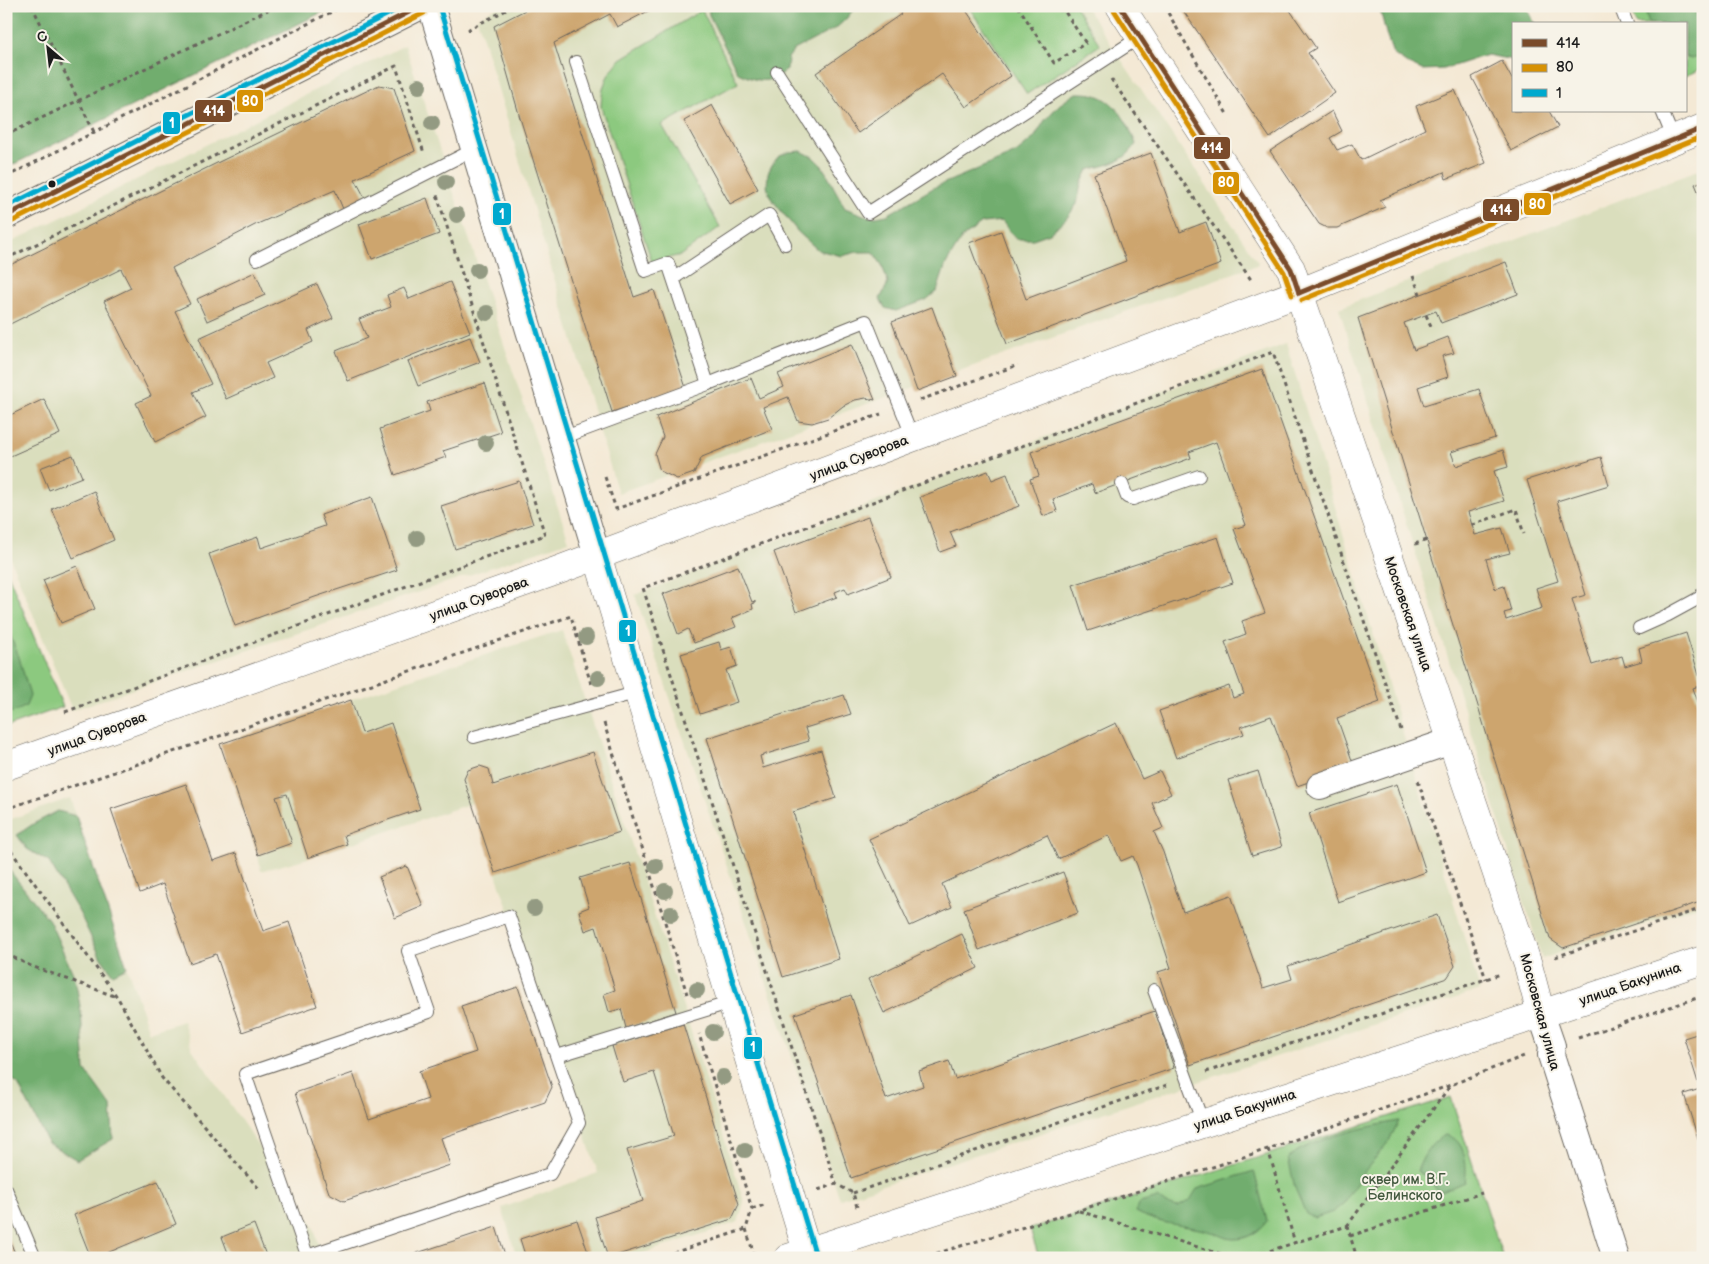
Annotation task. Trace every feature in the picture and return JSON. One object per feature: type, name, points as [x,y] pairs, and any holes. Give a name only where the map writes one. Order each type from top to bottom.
[{"type":"main road","name":"Московская улица","points":[[1120,6],[1291,269],[1528,966],[1541,1014]]},
{"type":"main road","name":"улица Суворова","points":[[6,766],[556,571],[913,438],[1298,293],[1703,128]]},
{"type":"main road","points":[[597,555],[732,1002],[801,1256]]},
{"type":"main road","name":"улица Бакунина","points":[[801,1256],[1703,960]]},
{"type":"street","points":[[6,216],[421,6]]},
{"type":"street","points":[[431,6],[597,555]]},
{"type":"street","points":[[1320,786],[1451,741]]},
{"type":"street","name":"Московская улица","points":[[1541,1014],[1552,1046],[1550,1055],[1616,1258]]},
{"type":"lane","points":[[1620,6],[1626,22]]},
{"type":"lane","points":[[777,72],[868,213],[1140,37]]},
{"type":"lane","points":[[576,62],[645,271],[668,263],[708,384]]},
{"type":"lane","points":[[1662,112],[1674,140]]},
{"type":"lane","points":[[257,259],[475,149]]},
{"type":"lane","points":[[674,278],[768,215],[785,244]]},
{"type":"lane","points":[[562,438],[708,384],[866,321],[913,438]]},
{"type":"lane","points":[[1122,484],[1127,497],[1132,499],[1199,476]]},
{"type":"lane","points":[[1639,628],[1668,615],[1700,597],[1703,592]]},
{"type":"lane","points":[[474,737],[639,692]]},
{"type":"lane","points":[[509,916],[579,1122],[550,1174],[307,1257],[245,1074],[429,1012],[408,951],[509,916]]},
{"type":"lane","points":[[1154,990],[1203,1123]]},
{"type":"lane","points":[[557,1056],[732,1002]]},
{"type":"lane","points":[[6,1189],[34,1258]]},
{"type":"path","points":[[6,15],[10,6]]},
{"type":"path","points":[[32,6],[94,132]]},
{"type":"path","points":[[6,135],[276,6]]},
{"type":"path","points":[[6,177],[342,6]]},
{"type":"path","points":[[469,29],[514,6]]},
{"type":"path","points":[[1018,6],[1054,63],[1086,43]]},
{"type":"path","points":[[1061,6],[1252,281],[1243,284]]},
{"type":"path","points":[[6,259],[396,66],[545,535],[62,713]]},
{"type":"path","points":[[1412,273],[1420,294]]},
{"type":"path","points":[[1426,315],[1431,326]]},
{"type":"path","points":[[1486,979],[1273,352],[643,588],[836,1184],[853,1193],[1187,1078],[1703,908]]},
{"type":"path","points":[[616,510],[1021,364]]},
{"type":"path","points":[[1472,525],[1516,509],[1524,534]]},
{"type":"path","points":[[1412,545],[1426,540]]},
{"type":"path","points":[[6,809],[571,616],[752,1209],[746,1229],[755,1258]]},
{"type":"path","points":[[6,844],[118,998],[162,1078],[262,1193]]},
{"type":"path","points":[[6,954],[31,966],[118,998]]},
{"type":"path","points":[[920,1258],[1078,1211],[1268,1149],[1451,1085],[1552,1046],[1703,996]]},
{"type":"path","points":[[1247,1258],[1348,1226],[1451,1085]]},
{"type":"path","points":[[1268,1149],[1295,1243]]},
{"type":"path","points":[[1350,1236],[1482,1193]]},
{"type":"path","points":[[1078,1211],[1234,1258]]},
{"type":"path","points":[[1348,1226],[1357,1258]]},
{"type":"path","points":[[658,1258],[746,1229]]},
{"type":"shaded area","points":[[499,6],[1085,6],[1259,264],[618,493],[477,18]]},
{"type":"shaded area","points":[[405,45],[569,541],[72,710],[6,548],[6,245]]},
{"type":"shaded area","points":[[1703,168],[1703,904],[1542,959],[1339,308]]},
{"type":"shaded area","points":[[1286,344],[1480,990],[840,1199],[635,595]]},
{"type":"shaded area","points":[[562,630],[659,929],[744,1202],[738,1222],[629,1258],[517,1258],[502,1208],[598,1173],[472,803],[308,858],[261,871],[258,855],[220,744]]},
{"type":"shaded area","points":[[70,798],[149,1032],[183,1021],[192,1049],[313,1225],[323,1258],[6,1258],[6,821]]},
{"type":"green space","points":[[6,6],[335,6],[6,168]]},
{"type":"green space","points":[[708,6],[856,6],[836,28],[794,50],[788,58],[787,69],[781,74],[769,80],[758,80],[738,73],[709,15]]},
{"type":"green space","points":[[968,6],[1075,6],[1100,45],[1027,94]]},
{"type":"green space","points":[[1379,6],[1526,6],[1534,22],[1512,22],[1512,60],[1487,55],[1444,69],[1422,70],[1406,63],[1393,54]]},
{"type":"green space","points":[[1629,6],[1703,6],[1703,68],[1686,76],[1686,22],[1635,22]]},
{"type":"green space","points":[[1644,6],[1692,6],[1703,29],[1703,53],[1691,59],[1686,57],[1686,22],[1648,22]]},
{"type":"green space","points":[[702,10],[738,83],[662,125],[720,227],[681,255],[652,262],[601,107],[602,92],[608,75],[621,59]]},
{"type":"green space","points":[[1076,93],[1100,97],[1114,106],[1125,120],[1136,144],[1121,159],[1088,170],[1081,184],[1077,204],[1066,219],[1050,233],[1033,239],[1016,239],[1002,221],[982,223],[962,238],[946,264],[937,291],[926,300],[896,311],[885,308],[880,299],[888,283],[882,265],[873,252],[857,252],[842,256],[818,250],[798,232],[770,197],[767,186],[768,173],[772,165],[778,157],[789,152],[801,151],[813,157],[823,167],[845,208],[866,216],[887,215],[935,187],[1016,153],[1034,138],[1045,120],[1059,105]]},
{"type":"green space","points":[[6,569],[63,707],[6,727]]},
{"type":"green space","points":[[6,625],[19,657],[30,696],[26,706],[17,711],[7,713]]},
{"type":"green space","points":[[58,811],[76,816],[127,967],[113,974],[101,958],[80,914],[49,862],[27,849],[17,835]]},
{"type":"green space","points":[[6,866],[49,920],[75,978],[81,1012],[85,1070],[111,1106],[113,1139],[77,1160],[48,1143],[18,1084],[6,1075]]},
{"type":"green space","name":"сквер им. В.Г. Белинского","points":[[1451,1097],[1503,1258],[1039,1258],[1030,1229]]},
{"type":"green space","points":[[1399,1121],[1389,1141],[1361,1176],[1344,1203],[1333,1212],[1315,1218],[1306,1214],[1295,1188],[1288,1158],[1311,1144],[1325,1139]]},
{"type":"green space","points":[[1445,1135],[1452,1137],[1461,1147],[1464,1153],[1466,1175],[1465,1182],[1442,1192],[1437,1190],[1425,1176],[1417,1171],[1424,1155],[1431,1146]]},
{"type":"green space","points":[[1254,1171],[1267,1221],[1257,1232],[1248,1236],[1239,1239],[1228,1238],[1212,1232],[1154,1220],[1136,1212],[1140,1203],[1158,1198],[1166,1204],[1178,1207],[1190,1200],[1197,1189]]},
{"type":"building","points":[[533,6],[658,6],[617,27],[610,14],[554,43],[634,297],[654,290],[686,388],[612,412],[520,118],[494,26]]},
{"type":"building","points":[[896,6],[963,6],[1011,76],[966,107],[942,74],[858,133],[816,73],[901,14]]},
{"type":"building","points":[[1180,6],[1269,6],[1273,11],[1280,6],[1287,6],[1316,48],[1308,53],[1335,93],[1270,138]]},
{"type":"building","points":[[1502,61],[1512,79],[1512,112],[1550,112],[1558,127],[1511,151],[1472,77]]},
{"type":"building","points":[[379,85],[394,88],[415,151],[355,179],[365,198],[343,209],[335,190],[255,225],[172,268],[190,304],[175,311],[211,384],[193,392],[206,417],[155,442],[136,403],[151,396],[104,301],[131,288],[121,269],[6,326],[6,267]]},
{"type":"building","points":[[1455,90],[1486,163],[1446,179],[1444,172],[1380,200],[1385,207],[1337,228],[1327,228],[1319,224],[1270,151],[1332,111],[1342,131],[1330,138],[1337,150],[1352,144],[1361,160],[1425,129],[1416,106]]},
{"type":"building","points":[[712,105],[758,189],[730,204],[684,121]]},
{"type":"building","points":[[1151,153],[1180,232],[1206,222],[1221,264],[1007,344],[969,243],[1001,231],[1026,299],[1126,261],[1094,174]]},
{"type":"building","points":[[1703,181],[1703,203],[1695,184]]},
{"type":"building","points":[[427,198],[439,234],[372,259],[359,224]]},
{"type":"building","points":[[1506,262],[1518,294],[1441,323],[1436,311],[1404,323],[1414,350],[1448,337],[1454,353],[1442,356],[1448,377],[1418,387],[1424,406],[1479,389],[1495,438],[1451,452],[1456,466],[1503,450],[1508,467],[1494,471],[1504,501],[1468,512],[1475,535],[1502,528],[1510,553],[1486,559],[1495,589],[1504,586],[1511,611],[1504,613],[1506,620],[1542,608],[1536,588],[1558,581],[1527,480],[1601,457],[1609,485],[1557,501],[1586,595],[1572,599],[1592,665],[1622,656],[1625,666],[1642,661],[1639,648],[1686,633],[1702,685],[1693,688],[1703,716],[1703,901],[1563,948],[1550,939],[1358,318]]},
{"type":"building","points":[[255,272],[265,295],[207,321],[197,299]]},
{"type":"building","points":[[450,282],[470,332],[348,381],[336,351],[367,338],[359,319],[391,307],[387,295],[404,288],[409,299]]},
{"type":"building","points":[[317,284],[333,318],[308,330],[313,342],[266,363],[273,378],[226,399],[199,338]]},
{"type":"building","points":[[932,307],[957,376],[917,391],[892,322]]},
{"type":"building","points":[[470,337],[480,362],[418,386],[408,361]]},
{"type":"building","points":[[852,344],[875,400],[866,398],[855,400],[843,406],[828,418],[812,423],[798,421],[788,397],[763,407],[772,429],[702,457],[694,473],[677,479],[660,471],[655,454],[663,437],[656,417],[751,378],[759,398],[784,387],[778,374]]},
{"type":"building","points":[[1262,369],[1380,702],[1337,718],[1354,766],[1297,786],[1271,716],[1241,727],[1244,734],[1176,758],[1159,711],[1229,686],[1233,698],[1244,694],[1225,642],[1246,634],[1242,621],[1265,613],[1234,529],[1246,525],[1216,442],[1189,452],[1191,458],[1095,493],[1092,484],[1053,499],[1057,511],[1043,516],[1030,479],[1039,476],[1031,452]]},
{"type":"building","points":[[485,383],[501,432],[443,451],[446,457],[395,475],[380,429],[430,411],[427,402]]},
{"type":"building","points":[[44,399],[60,434],[6,458],[6,417]]},
{"type":"building","points":[[73,455],[82,477],[49,490],[40,468]]},
{"type":"building","points":[[988,471],[992,480],[1007,474],[1019,506],[950,532],[956,546],[940,552],[920,497]]},
{"type":"building","points":[[519,481],[533,524],[455,549],[441,506]]},
{"type":"building","points":[[94,491],[114,540],[73,558],[52,509]]},
{"type":"building","points":[[372,497],[397,570],[235,626],[209,554],[258,537],[261,548],[325,526],[321,515]]},
{"type":"building","points":[[868,517],[891,577],[848,594],[845,588],[835,592],[837,597],[796,612],[774,552]]},
{"type":"building","points":[[1218,537],[1233,583],[1088,631],[1073,585]]},
{"type":"building","points":[[77,566],[95,609],[61,623],[43,580]]},
{"type":"building","points":[[738,566],[752,602],[755,601],[752,604],[753,609],[732,618],[736,627],[694,643],[688,629],[678,634],[663,594]]},
{"type":"building","points":[[719,642],[721,650],[731,647],[737,666],[726,670],[737,702],[700,714],[681,654]]},
{"type":"building","points":[[844,695],[851,714],[805,728],[809,741],[760,756],[763,768],[821,750],[836,798],[793,812],[839,959],[783,977],[707,738]]},
{"type":"building","points":[[351,700],[362,733],[391,723],[420,809],[344,835],[347,844],[308,858],[287,794],[276,797],[292,843],[258,855],[220,744]]},
{"type":"building","points":[[1116,723],[1142,779],[1160,771],[1171,794],[1152,803],[1163,828],[1154,832],[1163,852],[1183,912],[1231,895],[1263,988],[1292,979],[1288,966],[1437,915],[1455,966],[1447,978],[1190,1065],[1158,972],[1171,968],[1137,865],[1133,856],[1121,861],[1109,835],[1058,859],[1047,835],[942,884],[952,907],[910,926],[869,839]]},
{"type":"building","points":[[593,752],[620,832],[495,873],[464,779],[468,770],[480,766],[489,769],[493,785]]},
{"type":"building","points":[[1258,771],[1282,847],[1252,856],[1228,780]]},
{"type":"building","points":[[186,784],[213,861],[236,853],[263,931],[289,922],[317,1006],[242,1032],[216,954],[190,963],[163,884],[140,893],[111,809]]},
{"type":"building","points":[[1397,784],[1426,872],[1338,902],[1309,813]]},
{"type":"building","points":[[630,863],[676,1012],[626,1028],[621,1009],[609,1012],[604,994],[615,990],[596,927],[585,931],[579,911],[589,907],[580,878]]},
{"type":"building","points":[[407,866],[423,906],[395,918],[379,877]]},
{"type":"building","points":[[1063,872],[1078,913],[979,950],[964,909]]},
{"type":"building","points":[[962,934],[978,968],[884,1013],[868,979]]},
{"type":"building","points":[[518,987],[552,1087],[545,1102],[441,1138],[450,1165],[344,1201],[329,1193],[295,1093],[353,1073],[369,1119],[428,1099],[419,1071],[476,1052],[461,1006]]},
{"type":"building","points":[[851,995],[886,1099],[923,1086],[919,1071],[949,1061],[955,1079],[1155,1011],[1174,1068],[851,1178],[795,1014]]},
{"type":"building","points":[[683,1024],[739,1204],[732,1219],[608,1258],[595,1217],[643,1201],[627,1150],[674,1136],[654,1072],[623,1082],[612,1046]]},
{"type":"building","points":[[1703,1032],[1702,1151],[1684,1094],[1700,1089],[1684,1038]]},
{"type":"building","points":[[158,1181],[176,1224],[91,1258],[74,1215]]},
{"type":"building","points":[[577,1220],[590,1258],[526,1258],[520,1239]]},
{"type":"building","points":[[254,1224],[267,1258],[230,1258],[222,1237]]},
{"type":"building","points":[[496,1227],[506,1258],[405,1258],[405,1257]]},
{"type":"building","points":[[6,1232],[17,1258],[6,1258]]},
{"type":"transit line","name":"1","points":[[6,207],[404,6]]},
{"type":"transit line","name":"414","points":[[6,216],[421,6]]},
{"type":"transit line","name":"1","points":[[439,6],[816,1256]]},
{"type":"transit line","name":"414","points":[[1120,6],[1291,269],[1299,293]]},
{"type":"transit line","name":"80","points":[[1114,10],[1284,272],[1292,295]]},
{"type":"transit line","name":"80","points":[[9,223],[424,13]]},
{"type":"transit line","name":"414","points":[[1299,293],[1703,128]]},
{"type":"transit line","name":"80","points":[[1302,300],[1703,136]]}]
